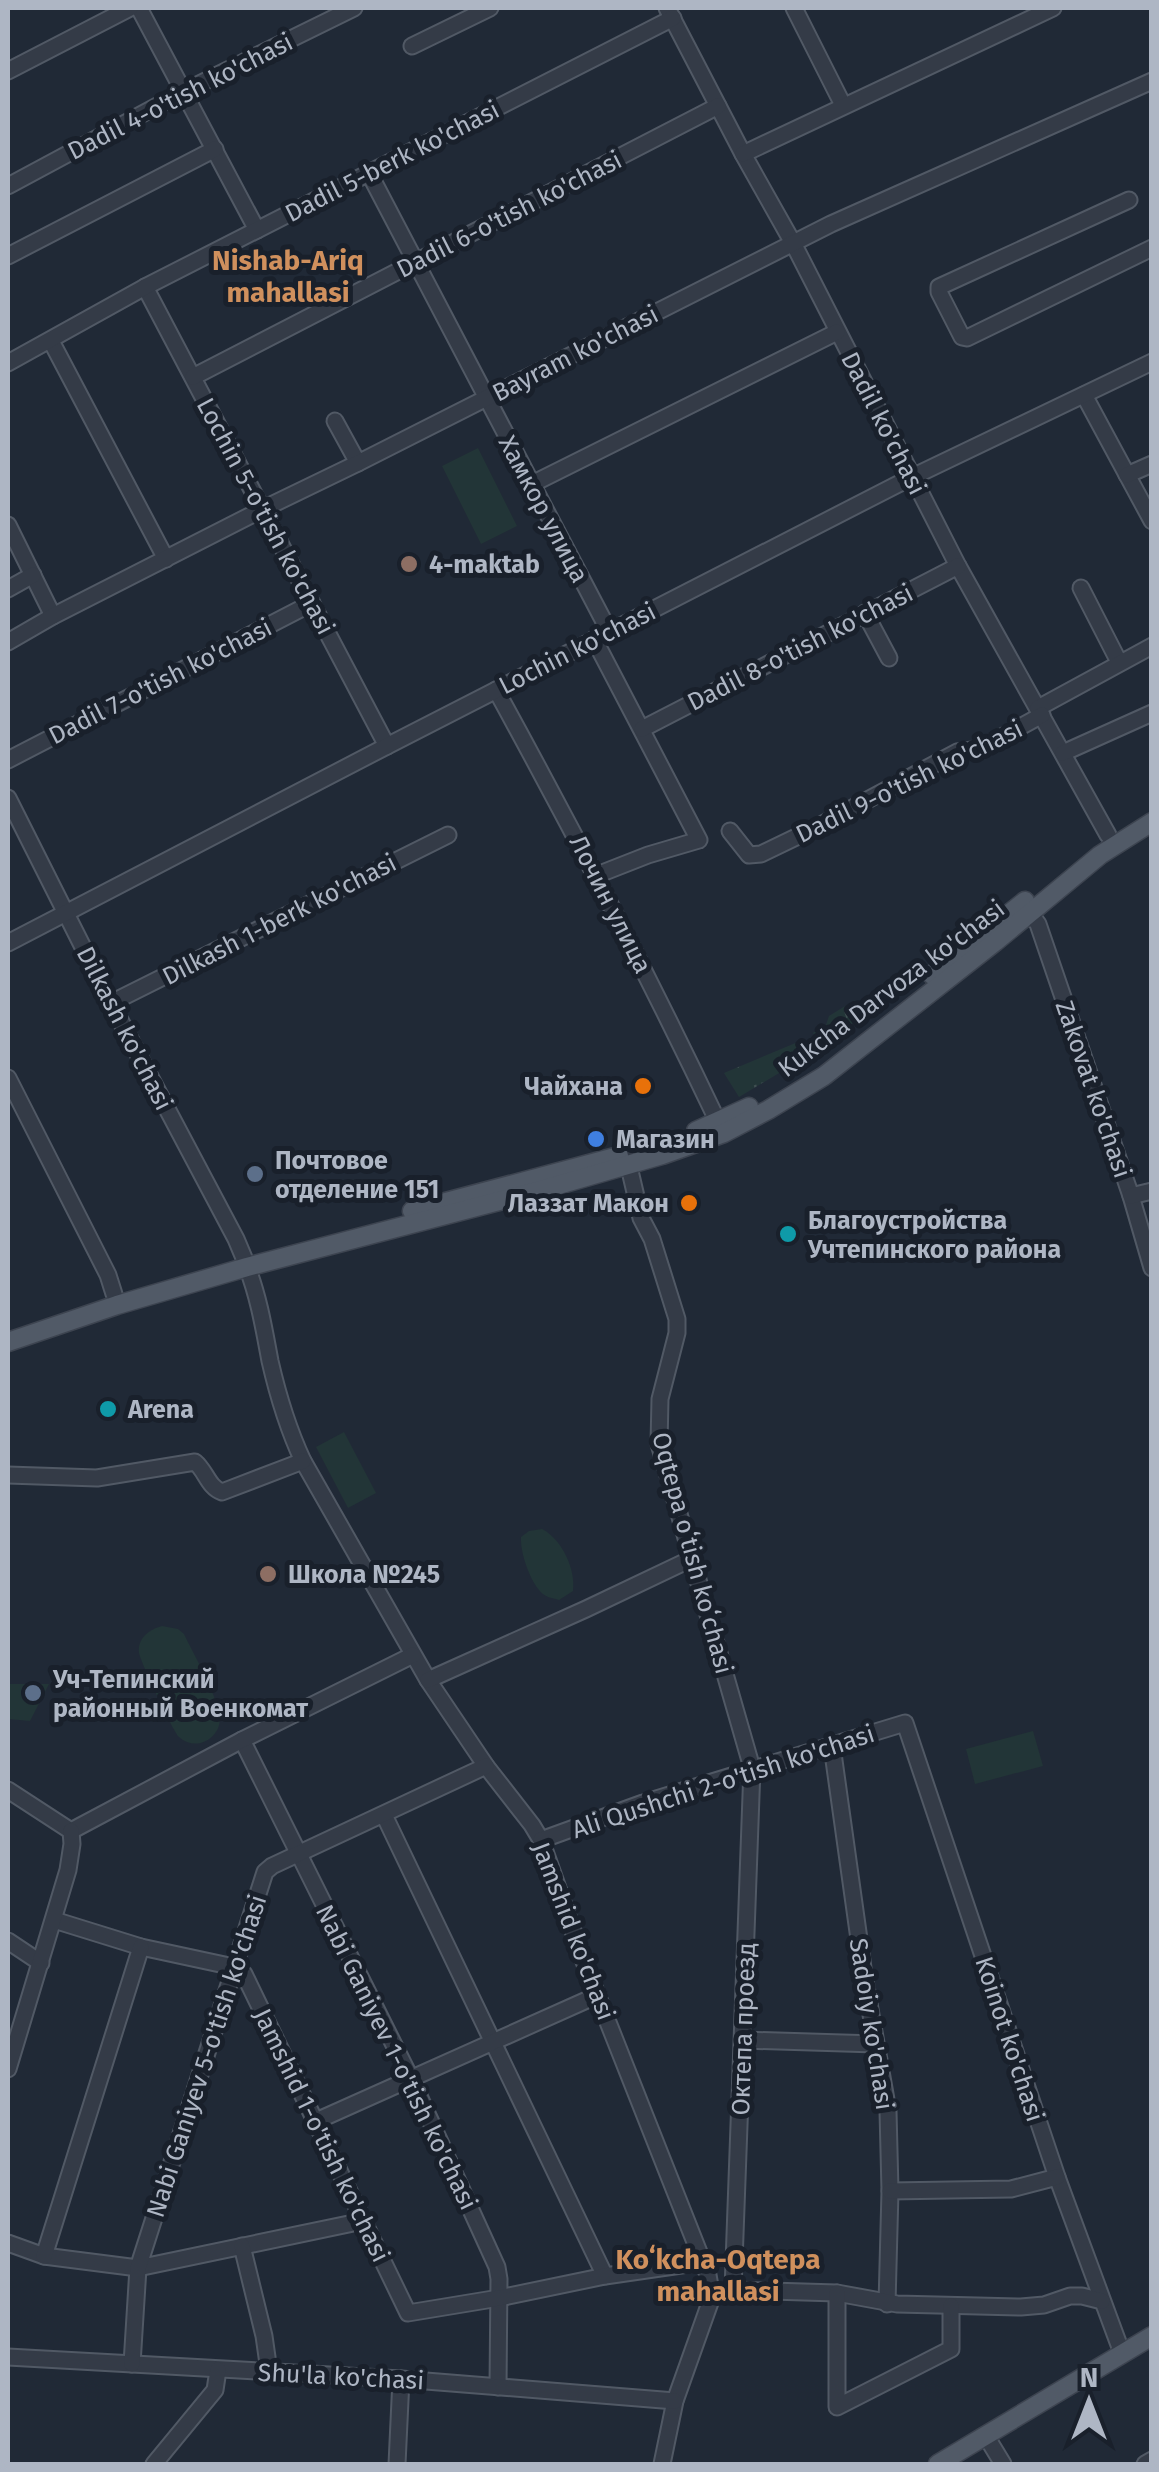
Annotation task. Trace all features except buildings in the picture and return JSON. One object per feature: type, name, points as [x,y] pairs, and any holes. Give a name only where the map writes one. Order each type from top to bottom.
[{"type":"main road","name":"Kukcha Darvoza ko'chasi","points":[[8,1330],[627,1160],[721,1128],[818,1066],[1152,811]]},
{"type":"main road","name":"Kukcha Darvoza ko'chasi","points":[[1110,840],[1152,822]]},
{"type":"main road","name":"Kukcha Darvoza ko'chasi","points":[[8,1342],[116,1299]]},
{"type":"main road","points":[[938,2464],[1152,2336]]},
{"type":"street","points":[[8,70],[130,8]]},
{"type":"street","points":[[139,8],[257,230]]},
{"type":"street","name":"Dadil 4-o'tish ko'chasi","points":[[8,186],[183,92],[354,8]]},
{"type":"street","points":[[412,46],[490,8]]},
{"type":"street","points":[[794,8],[844,105]]},
{"type":"street","points":[[742,154],[1053,8]]},
{"type":"street","name":"Dadil ko'chasi","points":[[670,13],[958,566],[1110,840]]},
{"type":"street","name":"Dadil 5-berk ko'chasi","points":[[8,362],[670,13]]},
{"type":"street","name":"Bayram ko'chasi","points":[[8,642],[263,508],[358,464],[793,243],[1152,81]]},
{"type":"street","name":"Dadil 6-o'tish ko'chasi","points":[[193,378],[718,106]]},
{"type":"street","points":[[8,256],[215,150]]},
{"type":"street","name":"Хамкор улица","points":[[369,173],[532,484],[642,728],[699,840],[648,854],[597,876]]},
{"type":"street","points":[[1129,200],[939,287],[939,292],[962,337],[967,338],[1152,248]]},
{"type":"street","name":"Lochin 5-o'tish ko'chasi","points":[[145,287],[386,746]]},
{"type":"street","points":[[532,484],[837,332]]},
{"type":"street","points":[[50,341],[166,559]]},
{"type":"street","name":"Lochin ko'chasi","points":[[8,944],[602,635],[1152,362]]},
{"type":"street","points":[[1084,394],[1152,521]]},
{"type":"street","points":[[335,421],[358,464]]},
{"type":"street","points":[[1127,475],[1152,464]]},
{"type":"street","points":[[8,525],[53,616]]},
{"type":"street","name":"Dadil 8-o'tish ko'chasi","points":[[642,728],[958,566]]},
{"type":"street","points":[[8,589],[33,575]]},
{"type":"street","points":[[1081,588],[1119,662]]},
{"type":"street","name":"Dadil 7-o'tish ko'chasi","points":[[8,760],[312,603]]},
{"type":"street","points":[[865,613],[889,658]]},
{"type":"street","points":[[1040,712],[1152,646]]},
{"type":"street","name":"Лочин улица","points":[[496,690],[597,876],[721,1128]]},
{"type":"street","name":"Dadil 9-o'tish ko'chasi","points":[[730,831],[749,855],[761,854],[957,752],[980,749],[1040,712]]},
{"type":"street","points":[[1063,753],[1152,713]]},
{"type":"street","name":"Dilkash ko'chasi","points":[[8,798],[245,1262]]},
{"type":"street","name":"Dilkash 1-berk ko'chasi","points":[[111,1003],[448,835]]},
{"type":"street","name":"Zakovat ko'chasi","points":[[1026,908],[1040,930],[1152,1268]]},
{"type":"street","points":[[9,1085],[108,1274],[116,1299]]},
{"type":"street","name":"Oqtepa oʻtish koʻchasi","points":[[627,1160],[641,1218],[677,1319],[660,1400],[659,1444],[752,1768]]},
{"type":"street","points":[[1131,1196],[1152,1191]]},
{"type":"street","name":"Jamshid ko'chasi","points":[[245,1262],[258,1298],[289,1432],[303,1461],[428,1680],[541,1840],[712,2297]]},
{"type":"street","points":[[8,1475],[97,1478],[195,1462],[214,1489],[222,1492],[303,1461]]},
{"type":"street","points":[[428,1680],[691,1558]]},
{"type":"street","points":[[71,1831],[413,1655]]},
{"type":"street","name":"Ali Qushchi 2-o'tish ko'chasi","points":[[541,1840],[752,1768],[905,1723]]},
{"type":"street","name":"Koinot ko'chasi","points":[[905,1723],[1056,2178],[1122,2353]]},
{"type":"street","name":"Nabi Ganiyev 1-o'tish ko'chasi","points":[[242,1740],[412,2080],[497,2267],[498,2387]]},
{"type":"street","name":"Sadoiy ko'chasi","points":[[832,1746],[864,1975],[888,2111],[887,2304]]},
{"type":"street","name":"Nabi Ganiyev 5-o'tish ko'chasi","points":[[132,2364],[138,2268],[266,1872],[486,1766]]},
{"type":"street","name":"Октепа проезд","points":[[733,2290],[752,1768]]},
{"type":"street","points":[[8,1790],[71,1831]]},
{"type":"street","points":[[384,1815],[605,2276]]},
{"type":"street","points":[[8,2069],[68,1870],[71,1831]]},
{"type":"street","points":[[54,1920],[141,1947],[234,1967]]},
{"type":"street","points":[[8,1941],[40,1963]]},
{"type":"street","points":[[44,2256],[141,1947]]},
{"type":"street","name":"Jamshid 1-o'tish ko'chasi","points":[[234,1967],[244,1974],[408,2313],[499,2298]]},
{"type":"street","points":[[314,2122],[598,1995]]},
{"type":"street","points":[[742,2040],[876,2044]]},
{"type":"street","points":[[890,2190],[1011,2189],[1056,2178]]},
{"type":"street","points":[[8,2243],[44,2256],[138,2268],[364,2221]]},
{"type":"street","points":[[242,2246],[269,2371]]},
{"type":"street","points":[[499,2298],[605,2276],[702,2262]]},
{"type":"street","points":[[662,2464],[675,2401],[712,2297],[733,2290],[837,2293],[887,2304],[952,2306],[1044,2305],[1070,2296],[1102,2301]]},
{"type":"street","points":[[837,2293],[836,2407],[951,2349],[952,2306]]},
{"type":"street","name":"Shu'la ko'chasi","points":[[8,2357],[269,2371],[675,2401]]},
{"type":"street","points":[[154,2464],[215,2390],[218,2370]]},
{"type":"street","points":[[397,2464],[401,2380]]},
{"type":"street","points":[[986,2436],[1003,2464]]},
{"type":"street","points":[[1144,2464],[1152,2460]]},
{"type":"green space","points":[[478,448],[517,526],[481,544],[442,466]]},
{"type":"green space","points":[[855,1000],[866,1013],[822,1046],[813,1033],[826,1025],[829,1016]]},
{"type":"green space","points":[[798,1042],[806,1057],[739,1097],[724,1073]]},
{"type":"green space","points":[[344,1432],[376,1493],[348,1508],[316,1447]]},
{"type":"green space","points":[[542,1529],[561,1547],[572,1574],[573,1591],[559,1600],[538,1589],[524,1559],[521,1537]]},
{"type":"green space","points":[[162,1626],[184,1634],[217,1704],[218,1728],[202,1743],[186,1742],[179,1737],[141,1659],[142,1639]]},
{"type":"green space","points":[[8,1684],[49,1684],[30,1721],[8,1719]]},
{"type":"green space","points":[[1033,1731],[1043,1766],[975,1784],[966,1749]]},
{"type":"place","name":"4-maktab","points":[[409,564]]},
{"type":"place","name":"Чайхана","points":[[643,1086]]},
{"type":"place","name":"Магазин","points":[[596,1139]]},
{"type":"place","name":"Почтовое отделение 151","points":[[255,1174]]},
{"type":"place","name":"Лаззат Макон","points":[[689,1203]]},
{"type":"place","name":"Благоустройства Учтепинского района","points":[[788,1234]]},
{"type":"place","name":"Arena","points":[[108,1409]]},
{"type":"place","name":"Школа №245","points":[[268,1574]]},
{"type":"place","name":"Уч-Тепинский районный Военкомат","points":[[33,1693]]},
{"type":"district","name":"Nishab-Ariq mahallasi","points":[[288,276]]},
{"type":"district","name":"Koʻkcha-Oqtepa mahallasi","points":[[718,2275]]}]
